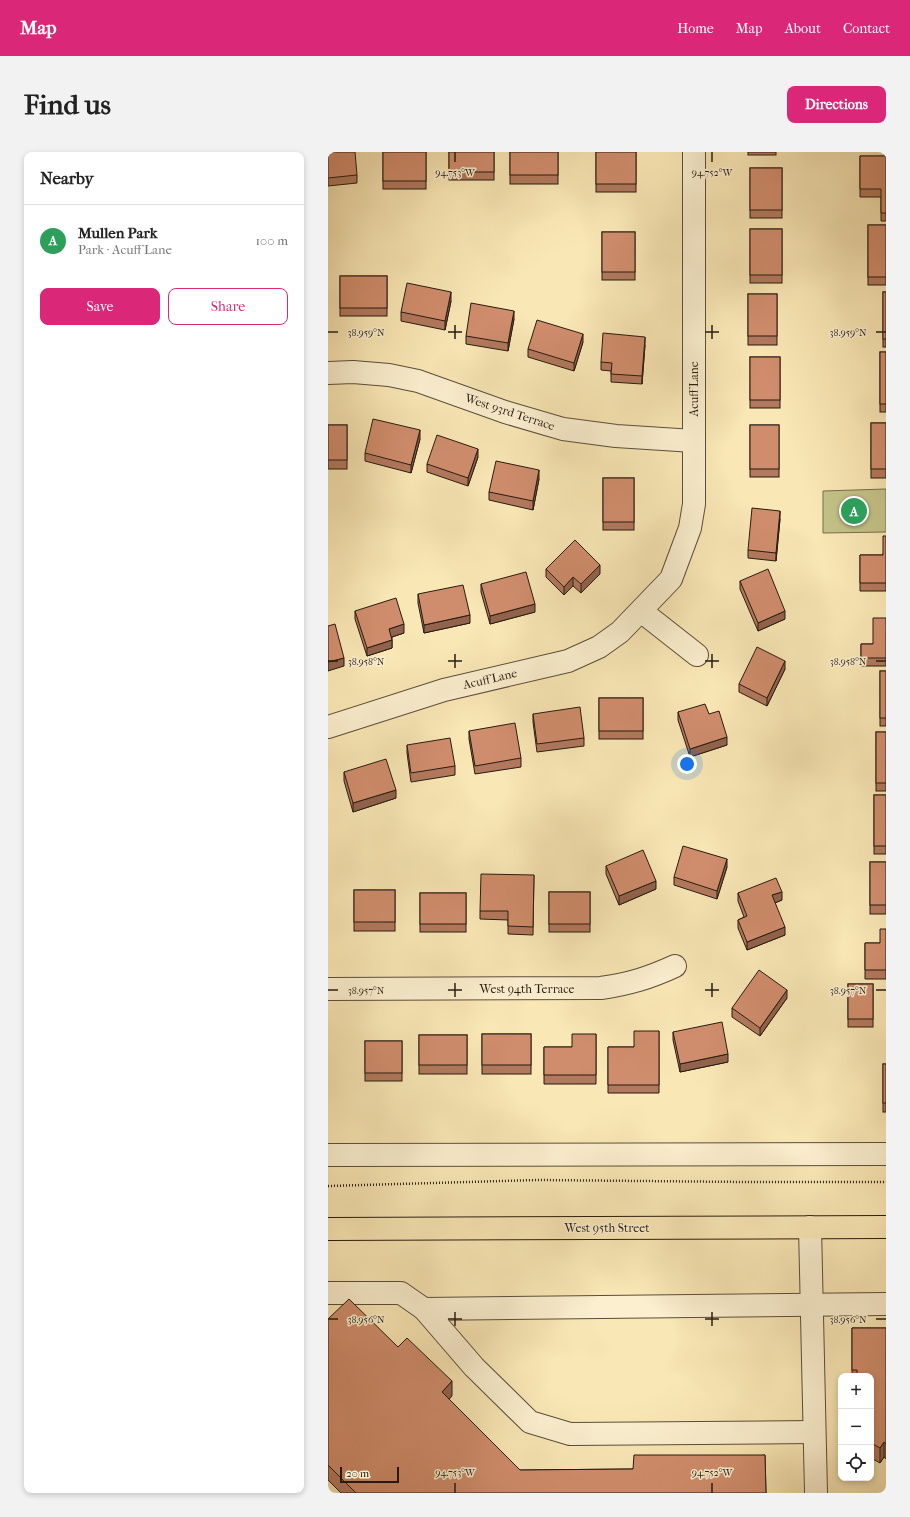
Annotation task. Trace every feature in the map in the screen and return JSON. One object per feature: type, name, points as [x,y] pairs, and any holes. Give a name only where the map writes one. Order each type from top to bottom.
[{"type":"main road","name":"West 95th Street","points":[[328,1229],[886,1227]]},
{"type":"street","name":"Acuff Lane","points":[[328,727],[444,690],[568,661],[599,647],[620,632],[670,579],[690,528],[694,504],[694,152]]},
{"type":"street","name":"West 93rd Terrace","points":[[328,373],[353,372],[389,375],[418,381],[505,412],[563,429],[616,436],[694,441]]},
{"type":"street","points":[[641,611],[697,655]]},
{"type":"street","name":"West 94th Terrace","points":[[328,989],[601,988],[627,984],[652,977],[675,966]]},
{"type":"street","points":[[328,1156],[886,1154]]},
{"type":"street","points":[[810,1227],[816,1493]]},
{"type":"street","points":[[328,1293],[401,1293],[424,1309],[474,1367],[530,1422],[570,1434],[814,1432]]},
{"type":"street","points":[[424,1309],[886,1304]]},
{"type":"path","points":[[328,1186],[538,1180],[886,1182]]},
{"type":"shaded area","points":[[886,489],[886,532],[823,533],[823,491]]},
{"type":"building","points":[[328,152],[355,152],[357,175],[328,178]]},
{"type":"building","points":[[383,152],[426,152],[426,181],[383,181]]},
{"type":"building","points":[[449,152],[494,152],[494,172],[449,172]]},
{"type":"building","points":[[510,152],[558,152],[558,175],[510,175]]},
{"type":"building","points":[[596,152],[636,152],[636,184],[596,184]]},
{"type":"building","points":[[860,156],[886,156],[886,213],[881,213],[881,189],[860,189]]},
{"type":"building","points":[[750,168],[782,168],[782,210],[750,210]]},
{"type":"building","points":[[868,225],[886,225],[886,277],[868,277]]},
{"type":"building","points":[[750,229],[782,229],[782,275],[750,275]]},
{"type":"building","points":[[602,232],[635,232],[635,272],[602,272]]},
{"type":"building","points":[[340,276],[387,276],[387,308],[340,308]]},
{"type":"building","points":[[407,283],[451,292],[445,321],[401,312]]},
{"type":"building","points":[[883,292],[886,292],[886,339],[883,339]]},
{"type":"building","points":[[748,294],[777,294],[777,336],[748,336]]},
{"type":"building","points":[[471,303],[514,311],[508,343],[466,336]]},
{"type":"building","points":[[537,320],[583,334],[574,363],[528,349]]},
{"type":"building","points":[[603,333],[645,337],[642,376],[611,374],[612,363],[601,362]]},
{"type":"building","points":[[880,352],[886,352],[886,404],[880,404]]},
{"type":"building","points":[[750,357],[780,357],[780,400],[750,400]]},
{"type":"building","points":[[373,419],[420,430],[411,465],[365,453]]},
{"type":"building","points":[[871,423],[886,423],[886,469],[871,469]]},
{"type":"building","points":[[328,425],[347,425],[347,460],[328,460]]},
{"type":"building","points":[[750,425],[779,425],[779,469],[750,469]]},
{"type":"building","points":[[437,435],[478,449],[468,478],[427,464]]},
{"type":"building","points":[[496,461],[539,470],[533,501],[489,492]]},
{"type":"building","points":[[603,478],[634,478],[634,522],[603,522]]},
{"type":"building","points":[[752,508],[780,511],[776,553],[748,550]]},
{"type":"building","points":[[883,536],[886,536],[886,583],[860,583],[860,555],[883,555]]},
{"type":"building","points":[[575,540],[600,565],[581,584],[573,577],[564,587],[546,569]]},
{"type":"building","points":[[768,569],[785,611],[758,623],[740,581]]},
{"type":"building","points":[[526,572],[535,604],[490,616],[481,584]]},
{"type":"building","points":[[463,585],[470,615],[424,625],[418,594]]},
{"type":"building","points":[[396,598],[404,624],[389,629],[392,640],[367,648],[355,611]]},
{"type":"building","points":[[873,618],[886,618],[886,658],[861,658],[861,644],[873,644]]},
{"type":"building","points":[[335,624],[344,658],[328,662],[328,626]]},
{"type":"building","points":[[757,647],[785,661],[767,698],[739,684]]},
{"type":"building","points":[[880,671],[886,671],[886,718],[880,718]]},
{"type":"building","points":[[599,698],[643,698],[643,731],[599,731]]},
{"type":"building","points":[[705,704],[709,714],[719,711],[727,737],[690,749],[678,712]]},
{"type":"building","points":[[580,707],[584,738],[537,744],[533,714]]},
{"type":"building","points":[[515,723],[521,758],[475,766],[469,731]]},
{"type":"building","points":[[876,732],[886,732],[886,783],[876,783]]},
{"type":"building","points":[[450,738],[455,766],[411,773],[407,745]]},
{"type":"building","points":[[386,759],[396,790],[353,803],[344,772]]},
{"type":"building","points":[[874,795],[886,795],[886,846],[874,846]]},
{"type":"building","points":[[683,846],[727,859],[717,891],[674,877]]},
{"type":"building","points":[[643,850],[656,881],[619,896],[606,866]]},
{"type":"building","points":[[870,862],[886,862],[886,905],[870,905]]},
{"type":"building","points":[[481,874],[534,875],[533,927],[508,926],[508,911],[480,911]]},
{"type":"building","points":[[776,878],[782,892],[772,895],[785,927],[747,942],[738,920],[747,916],[738,893]]},
{"type":"building","points":[[354,890],[395,890],[395,922],[354,922]]},
{"type":"building","points":[[549,892],[590,892],[590,924],[549,924]]},
{"type":"building","points":[[420,893],[466,893],[466,924],[420,924]]},
{"type":"building","points":[[880,929],[886,929],[886,970],[865,970],[865,943],[880,943]]},
{"type":"building","points":[[759,970],[787,990],[760,1028],[732,1008]]},
{"type":"building","points":[[848,984],[873,984],[873,1019],[848,1019]]},
{"type":"building","points":[[722,1022],[728,1054],[680,1064],[673,1032]]},
{"type":"building","points":[[634,1031],[659,1031],[659,1085],[608,1085],[608,1047],[634,1047]]},
{"type":"building","points":[[482,1034],[531,1034],[531,1065],[482,1065]]},
{"type":"building","points":[[572,1034],[596,1034],[596,1075],[544,1075],[544,1047],[572,1047]]},
{"type":"building","points":[[419,1035],[467,1035],[467,1065],[419,1065]]},
{"type":"building","points":[[365,1041],[402,1041],[402,1073],[365,1073]]},
{"type":"building","points":[[883,1064],[886,1064],[886,1103],[883,1103]]},
{"type":"building","points":[[349,1299],[398,1347],[407,1338],[452,1381],[442,1392],[520,1470],[633,1469],[634,1455],[765,1455],[766,1493],[356,1493],[328,1465],[328,1319]]},
{"type":"building","points":[[852,1328],[886,1328],[886,1444],[884,1442],[880,1448],[874,1445],[874,1373],[857,1373],[857,1370],[852,1370]]},
{"type":"place","name":"Mullen Park","points":[[854,511]]}]
